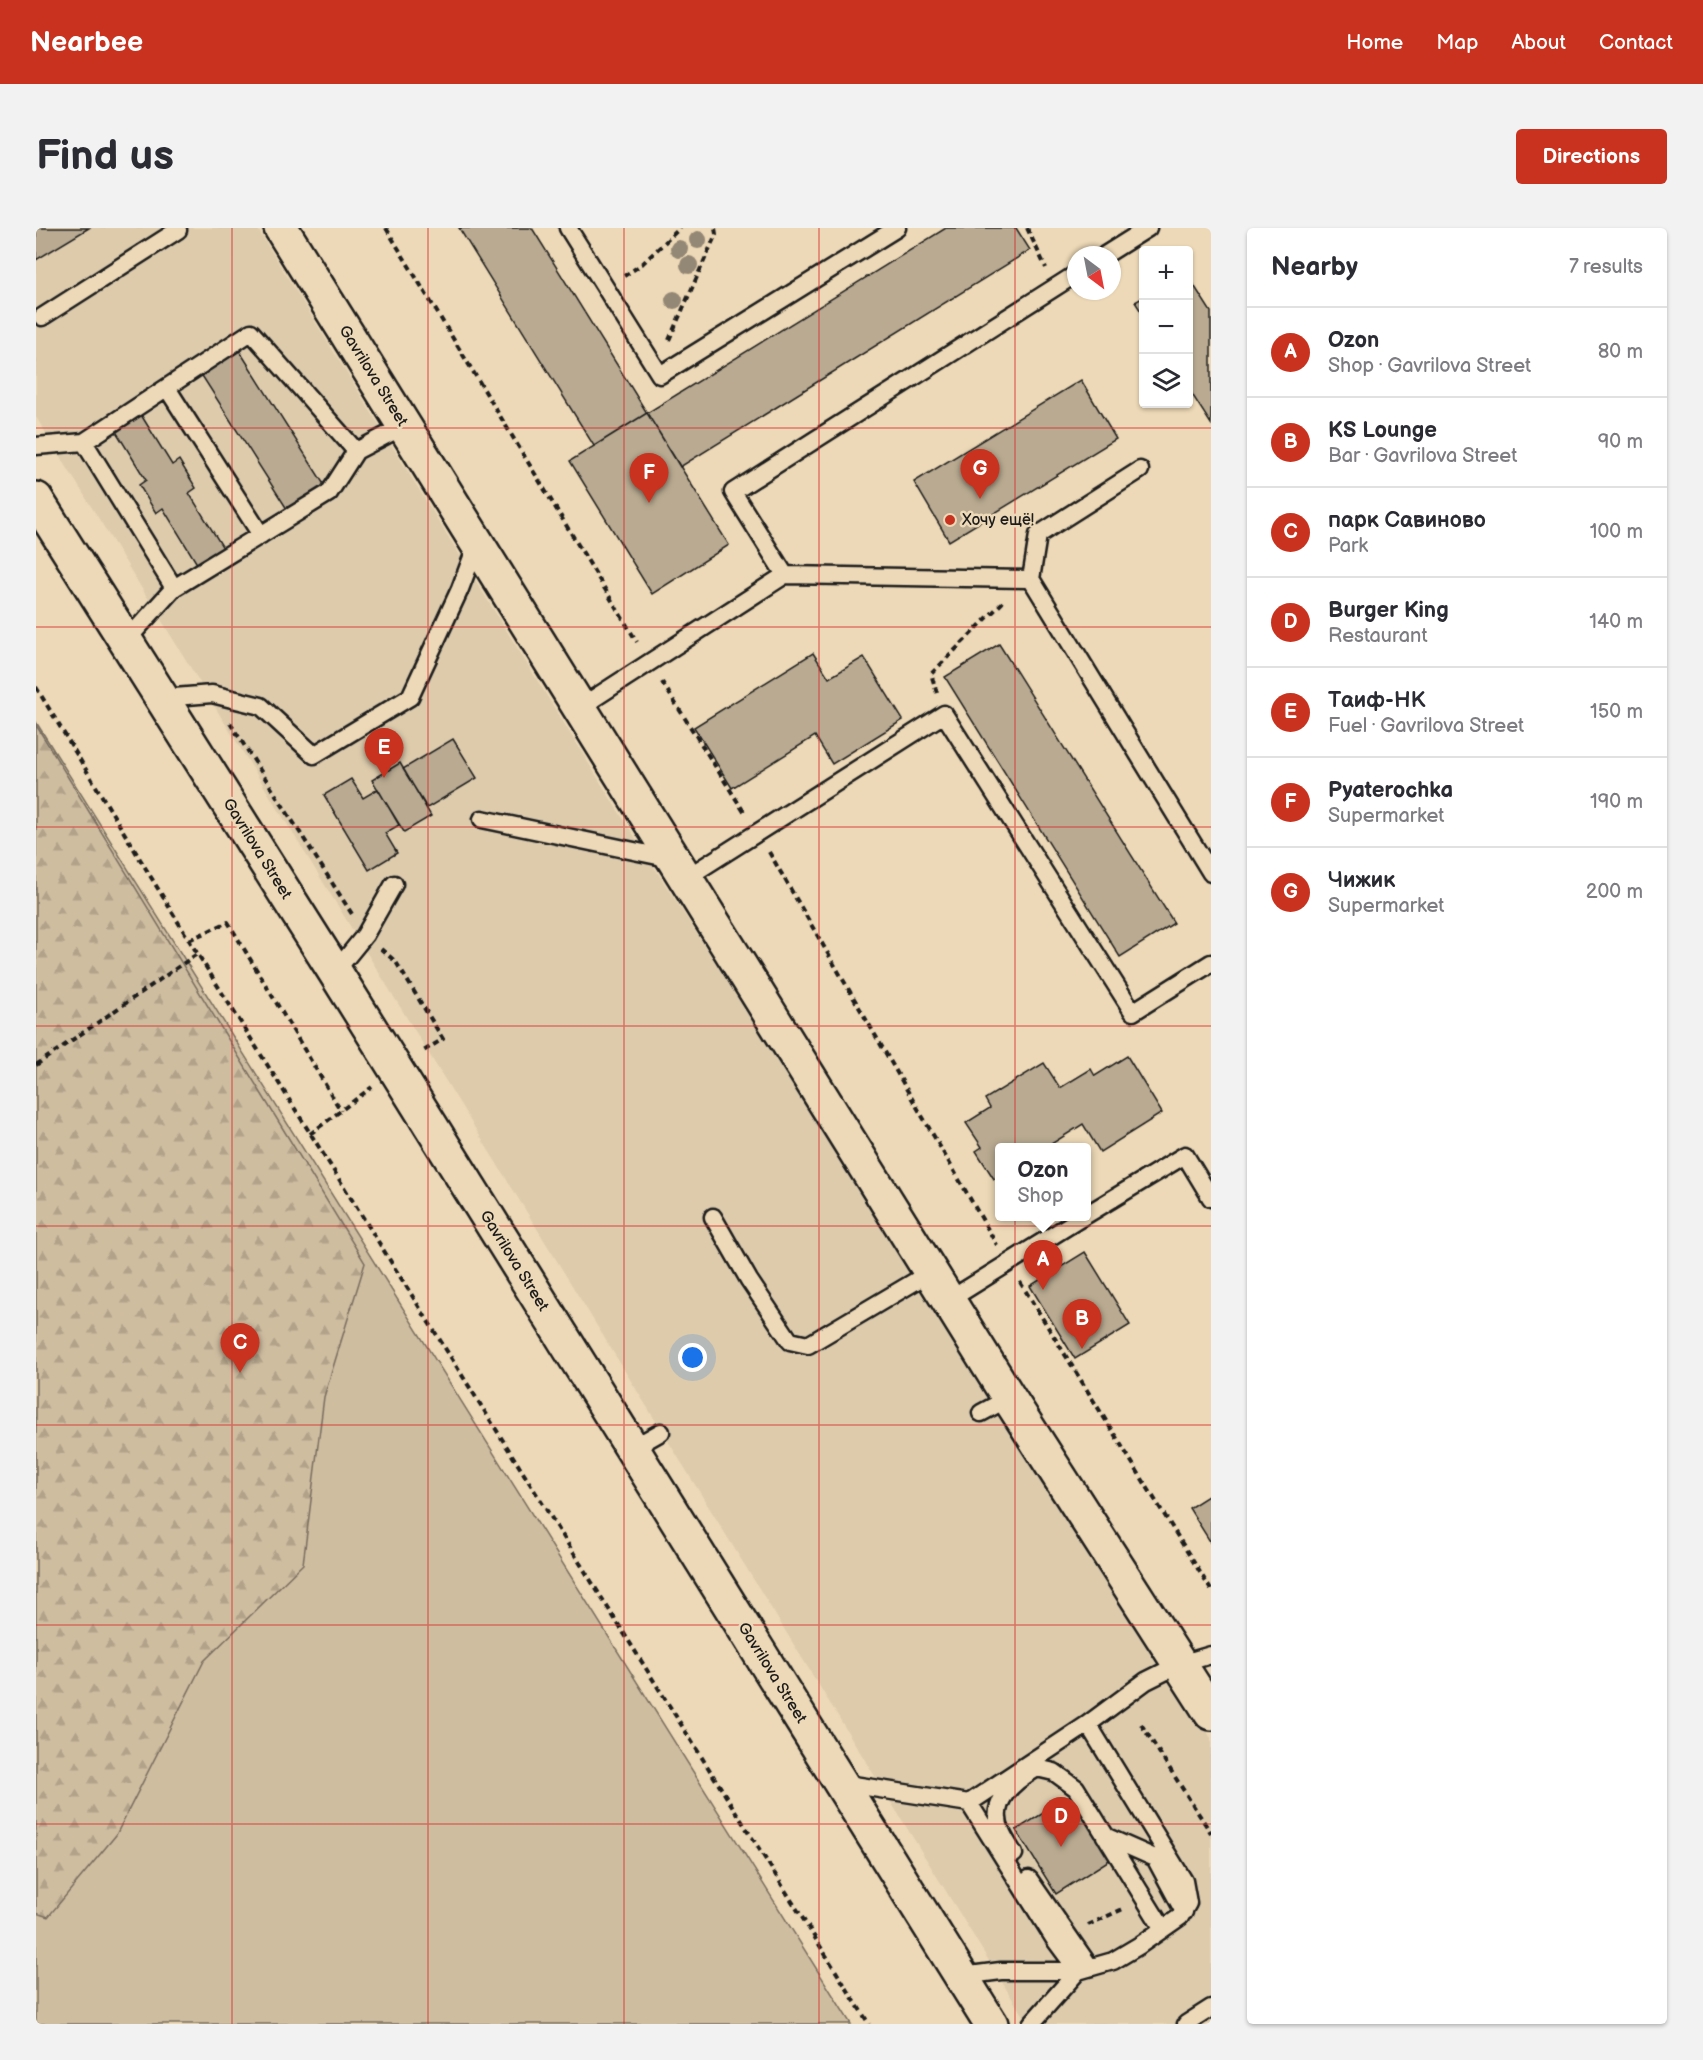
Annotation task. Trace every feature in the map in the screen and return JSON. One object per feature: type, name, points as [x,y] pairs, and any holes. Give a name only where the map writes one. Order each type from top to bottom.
[{"type":"main road","name":"Gavrilova Street","points":[[281,228],[949,1300],[995,1406],[1180,1664],[1211,1713]]},
{"type":"main road","name":"Gavrilova Street","points":[[36,499],[335,972],[991,2024]]},
{"type":"lane","points":[[42,317],[178,230],[177,228]]},
{"type":"lane","points":[[568,228],[660,375],[897,228]]},
{"type":"lane","points":[[1119,246],[1148,228]]},
{"type":"lane","points":[[785,575],[733,492],[1067,279]]},
{"type":"lane","points":[[36,446],[84,442],[251,332],[356,451]]},
{"type":"lane","points":[[167,388],[261,535]]},
{"type":"lane","points":[[126,641],[174,588],[329,493],[356,451],[404,426]]},
{"type":"lane","points":[[84,442],[174,588]]},
{"type":"lane","points":[[1140,470],[1038,535],[1031,579],[1211,873]]},
{"type":"lane","points":[[162,698],[212,694],[261,706],[314,754],[410,697],[460,589],[477,543]]},
{"type":"lane","points":[[579,708],[785,575],[1031,579]]},
{"type":"lane","points":[[482,819],[680,868],[758,832],[944,714],[1133,1012],[1211,963]]},
{"type":"lane","points":[[335,972],[365,935],[394,884]]},
{"type":"lane","points":[[1091,1212],[1185,1155],[1211,1198]]},
{"type":"lane","points":[[713,1217],[749,1280],[790,1341],[808,1344],[931,1272]]},
{"type":"lane","points":[[949,1300],[1077,1221]]},
{"type":"lane","points":[[631,1449],[661,1432]]},
{"type":"lane","points":[[841,1783],[969,1803],[1088,1724],[1146,1681],[1180,1664],[1211,1655]]},
{"type":"lane","points":[[962,1976],[1001,1971],[1084,1969],[1113,1961],[1163,1929],[1184,1912],[1188,1903],[1184,1881],[1088,1724]]},
{"type":"lane","points":[[1084,1969],[1000,1831],[998,1815],[1002,1798],[1017,1780],[1037,1768],[1054,1772],[1076,1788],[1163,1929]]},
{"type":"lane","points":[[969,1803],[1055,1940],[1084,1969]]},
{"type":"lane","points":[[1105,1836],[1155,1858],[1184,1912]]},
{"type":"lane","points":[[1031,2024],[1084,1969]]},
{"type":"lane","points":[[1192,2022],[1211,2008]]},
{"type":"path","points":[[386,228],[650,662],[758,832],[1008,1263],[1211,1590]]},
{"type":"path","points":[[606,288],[641,265],[680,228]]},
{"type":"path","points":[[651,361],[672,336],[716,234],[716,228]]},
{"type":"path","points":[[1028,228],[1054,287]]},
{"type":"path","points":[[944,714],[932,674],[1016,589],[1031,579]]},
{"type":"path","points":[[36,687],[197,954],[868,2024]]},
{"type":"path","points":[[212,694],[365,935],[396,962],[443,1039],[422,1052]]},
{"type":"path","points":[[189,940],[228,922],[341,1111]]},
{"type":"path","points":[[36,1065],[197,954]]},
{"type":"path","points":[[310,1134],[368,1090]]},
{"type":"path","points":[[1141,1724],[1211,1833]]},
{"type":"shaded area","points":[[36,228],[257,228],[617,809],[1211,1738],[1211,2024],[1028,2024],[36,417]]},
{"type":"green space","points":[[36,722],[851,2024],[36,2024]]},
{"type":"green space","points":[[36,725],[365,1263],[324,1397],[303,1564],[204,1661],[116,1835],[48,1917],[36,1913]]},
{"type":"building","points":[[36,228],[89,228],[36,260]]},
{"type":"building","points":[[459,228],[532,228],[647,413],[594,446]]},
{"type":"building","points":[[946,228],[1016,228],[1030,250],[680,467],[647,413]]},
{"type":"building","points":[[1193,284],[1211,312],[1211,424],[1193,396]]},
{"type":"building","points":[[237,347],[325,486],[287,509],[199,371]]},
{"type":"building","points":[[1081,380],[1116,439],[949,541],[914,482]]},
{"type":"building","points":[[138,410],[172,465],[179,460],[196,488],[189,493],[225,551],[199,567],[163,508],[156,513],[139,485],[146,480],[112,425]]},
{"type":"building","points":[[647,413],[729,545],[652,594],[570,461]]},
{"type":"building","points":[[999,644],[1174,923],[1120,957],[945,677]]},
{"type":"building","points":[[813,653],[829,678],[864,657],[903,720],[832,764],[815,736],[732,788],[694,727]]},
{"type":"building","points":[[453,739],[477,778],[427,808],[403,769]]},
{"type":"building","points":[[400,763],[431,816],[404,832],[372,780]]},
{"type":"building","points":[[351,779],[363,798],[378,789],[399,825],[385,833],[397,853],[369,870],[324,795]]},
{"type":"building","points":[[1127,1056],[1162,1113],[1100,1152],[1083,1124],[1053,1143],[995,1143],[994,1179],[976,1151],[982,1147],[966,1123],[990,1108],[985,1099],[1044,1063],[1060,1088],[1091,1069],[1095,1076]]},
{"type":"building","points":[[1085,1252],[1130,1325],[1075,1359],[1030,1286]]},
{"type":"building","points":[[1211,1494],[1211,1543],[1189,1508]]},
{"type":"building","points":[[1071,1796],[1111,1859],[1056,1894],[1016,1830]]},
{"type":"place","name":"Чижик","points":[[980,499]]},
{"type":"place","name":"Pyaterochka","points":[[649,503]]},
{"type":"place","name":"Хочу ещё!","points":[[950,520]]},
{"type":"place","name":"Таиф-НК","points":[[384,778]]},
{"type":"place","name":"Ozon","points":[[1043,1290]]},
{"type":"place","name":"KS Lounge","points":[[1082,1349]]},
{"type":"place","name":"парк Савиново","points":[[240,1373]]},
{"type":"place","name":"Burger King","points":[[1061,1847]]}]
